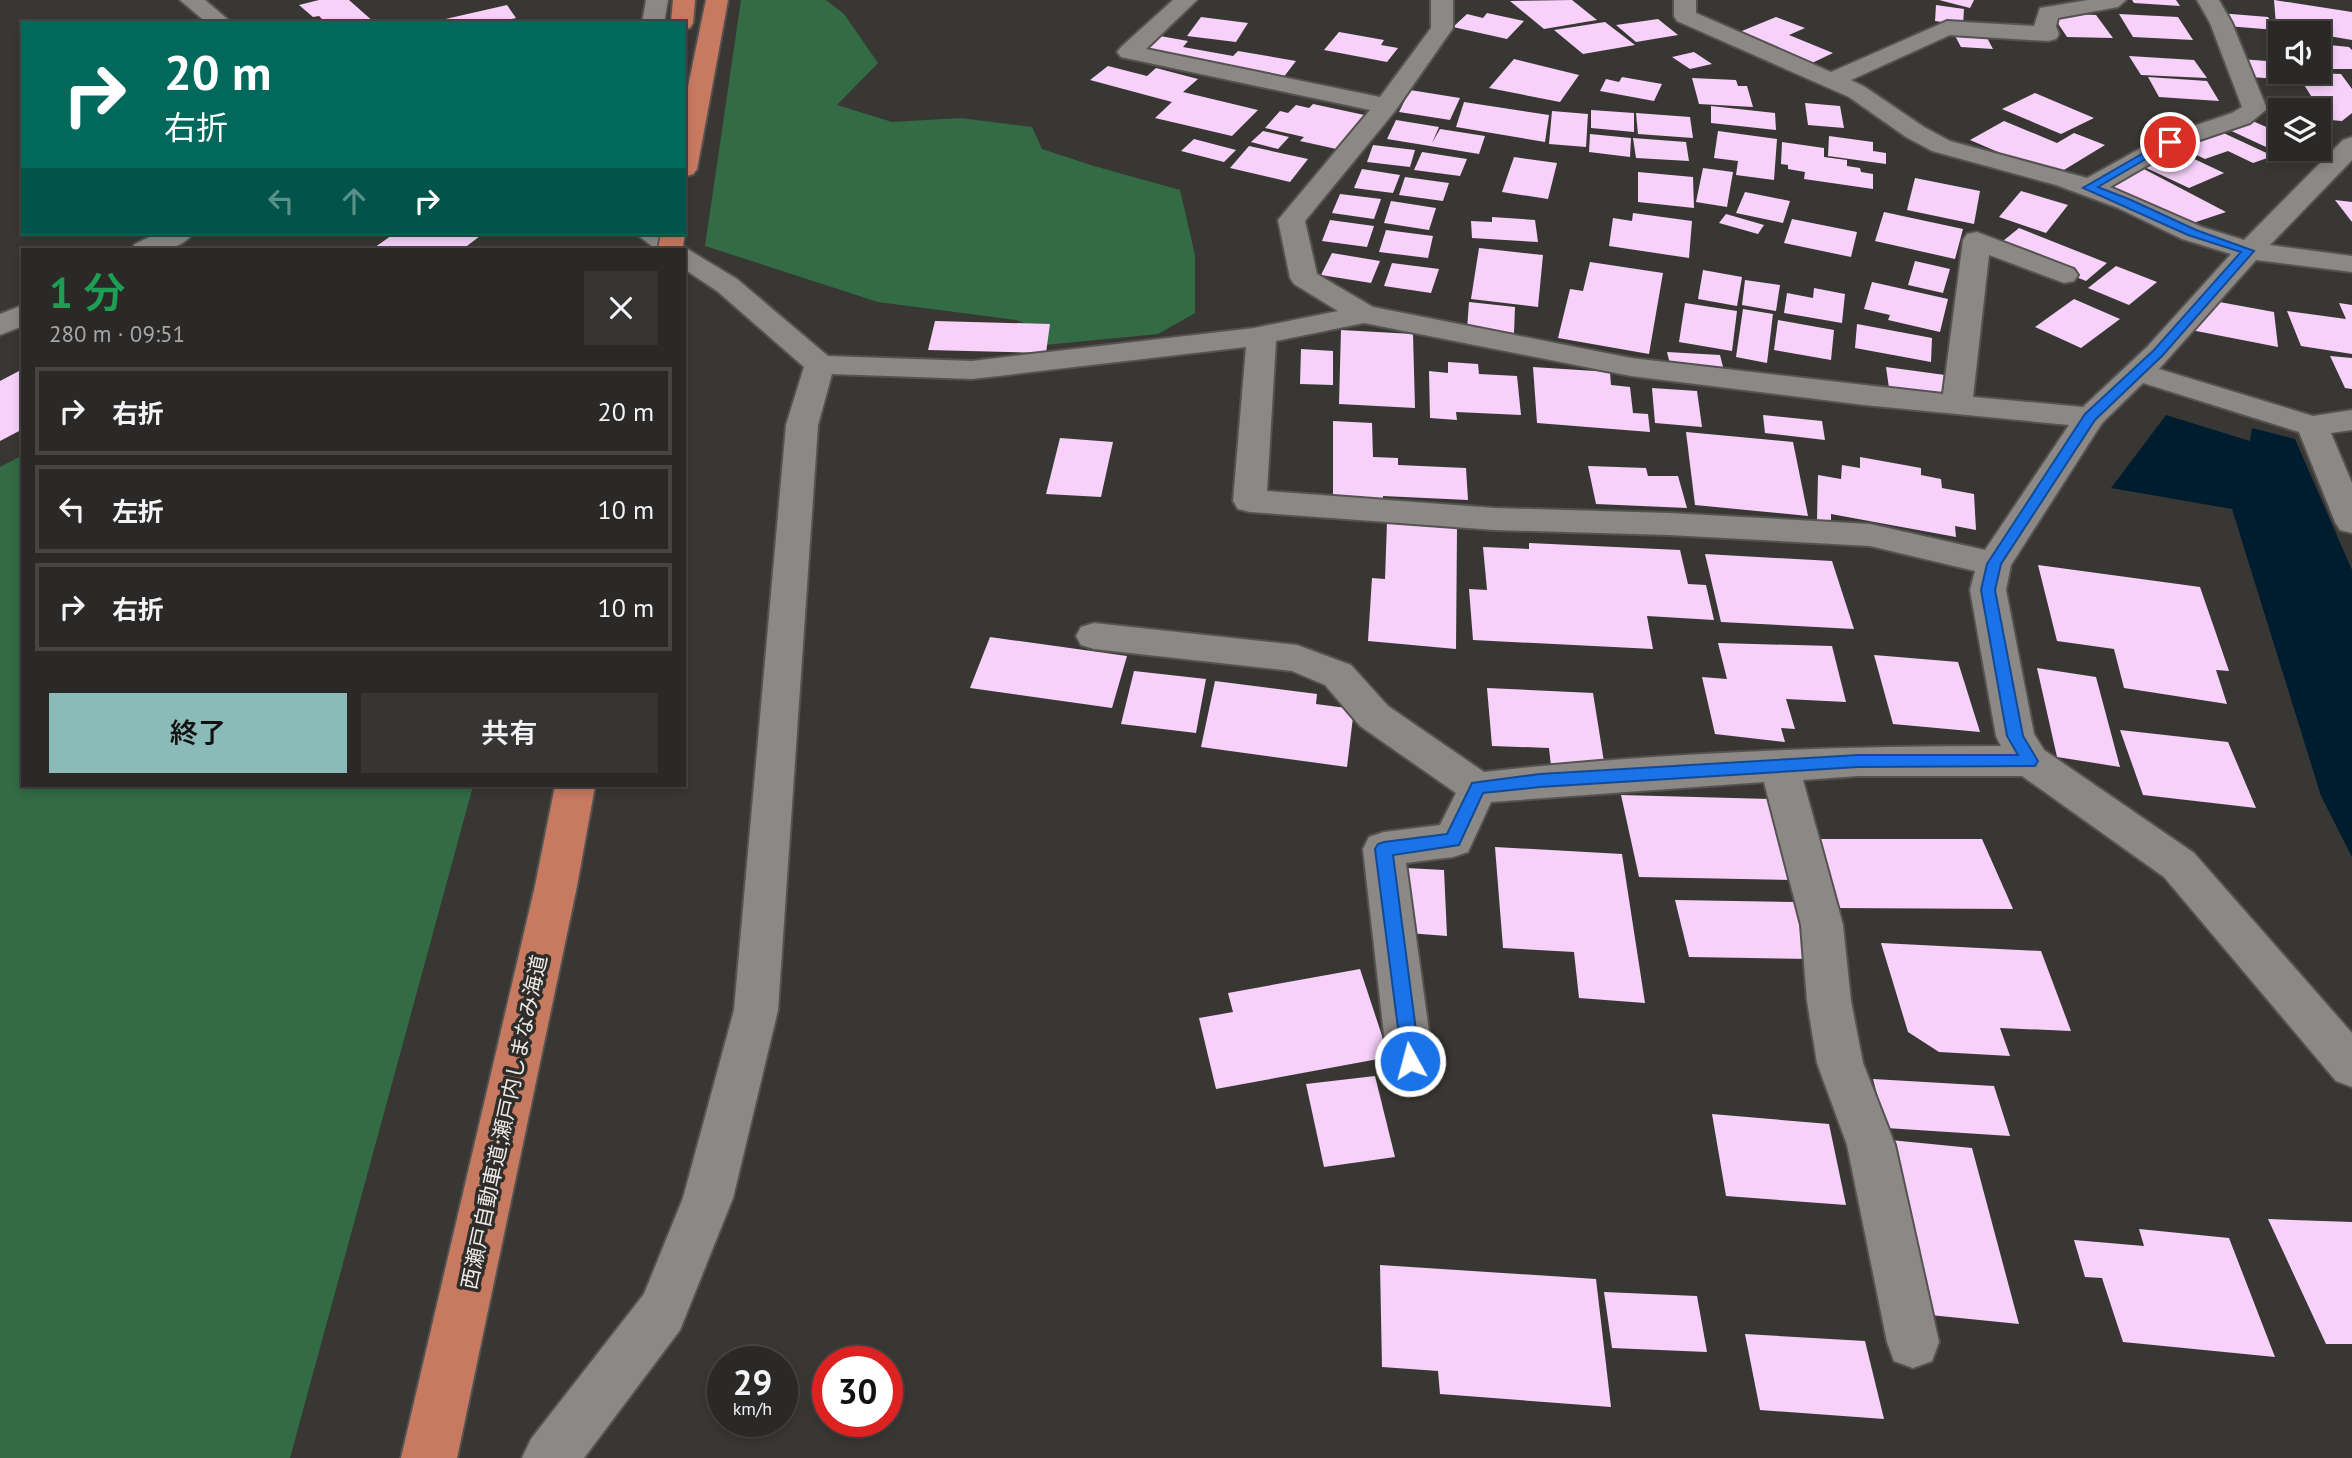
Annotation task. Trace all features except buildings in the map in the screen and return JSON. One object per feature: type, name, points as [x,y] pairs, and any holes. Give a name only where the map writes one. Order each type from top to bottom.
[{"type":"highway","points":[[682,21],[684,0]]},
{"type":"highway","points":[[686,159],[717,0]]},
{"type":"highway","name":"西瀬戸自動車道;瀬戸内しまなみ海道","points":[[429,1458],[556,886],[575,787]]},
{"type":"street","points":[[191,0],[218,21]]},
{"type":"street","points":[[653,21],[657,0]]},
{"type":"street","points":[[1186,0],[1129,52],[1386,106]]},
{"type":"street","points":[[1442,0],[1442,28],[1386,106],[1291,220],[1304,278],[1364,314],[1631,367],[1864,396],[2090,417]]},
{"type":"street","points":[[1685,0],[1685,16],[1857,92],[1915,132],[1941,146],[2089,188],[2127,202],[2192,233],[2249,251],[2352,264]]},
{"type":"street","points":[[1832,80],[1947,28],[2049,34],[2045,26],[2048,13],[2078,6],[2109,5],[2115,0]]},
{"type":"street","points":[[2089,188],[2170,142],[2241,118],[2255,109],[2221,23],[2208,0]]},
{"type":"street","points":[[2352,145],[2249,251],[2138,372],[2090,417],[1994,564],[1988,590],[2015,736],[2030,761],[2179,865],[2352,1066]]},
{"type":"street","points":[[149,248],[174,235]]},
{"type":"street","points":[[652,235],[669,248]]},
{"type":"street","points":[[1956,405],[1977,240],[2064,275]]},
{"type":"street","points":[[686,258],[727,285],[820,365],[972,370],[1262,335],[1364,314]]},
{"type":"street","points":[[0,326],[21,315]]},
{"type":"street","points":[[1262,335],[1250,501],[1495,519],[1670,524],[1870,536],[1994,564]]},
{"type":"street","points":[[550,1458],[662,1312],[708,1198],[757,1010],[802,425],[820,365]]},
{"type":"street","points":[[2138,372],[2312,426],[2352,420]]},
{"type":"street","points":[[2312,426],[2352,523]]},
{"type":"street","points":[[1094,636],[1297,658],[1338,676],[1374,716],[1478,788],[1540,781],[1858,761],[2030,761]]},
{"type":"street","points":[[1780,766],[1822,925],[1829,1001],[1840,1063],[1871,1145],[1913,1342]]},
{"type":"street","points":[[1410,1061],[1384,849],[1453,840],[1478,788]]},
{"type":"green space","points":[[741,0],[826,0],[844,14],[878,63],[837,105],[892,122],[960,118],[1032,127],[1042,149],[1180,190],[1195,255],[1195,313],[1158,334],[1045,345],[1044,331],[1016,320],[878,302],[705,246]]},
{"type":"green space","points":[[21,456],[21,787],[473,787],[290,1458],[0,1458],[0,467]]},
{"type":"water","points":[[2166,415],[2250,441],[2252,428],[2295,439],[2352,570],[2352,857],[2321,796],[2232,509],[2111,488]]},
{"type":"route","points":[[1410,1061],[1384,849],[1453,840],[1478,788],[1540,781],[1858,761],[2030,761],[2015,736],[1988,590],[1994,564],[2090,417],[2158,353],[2249,251],[2192,233],[2127,202],[2089,188],[2170,142]]}]
